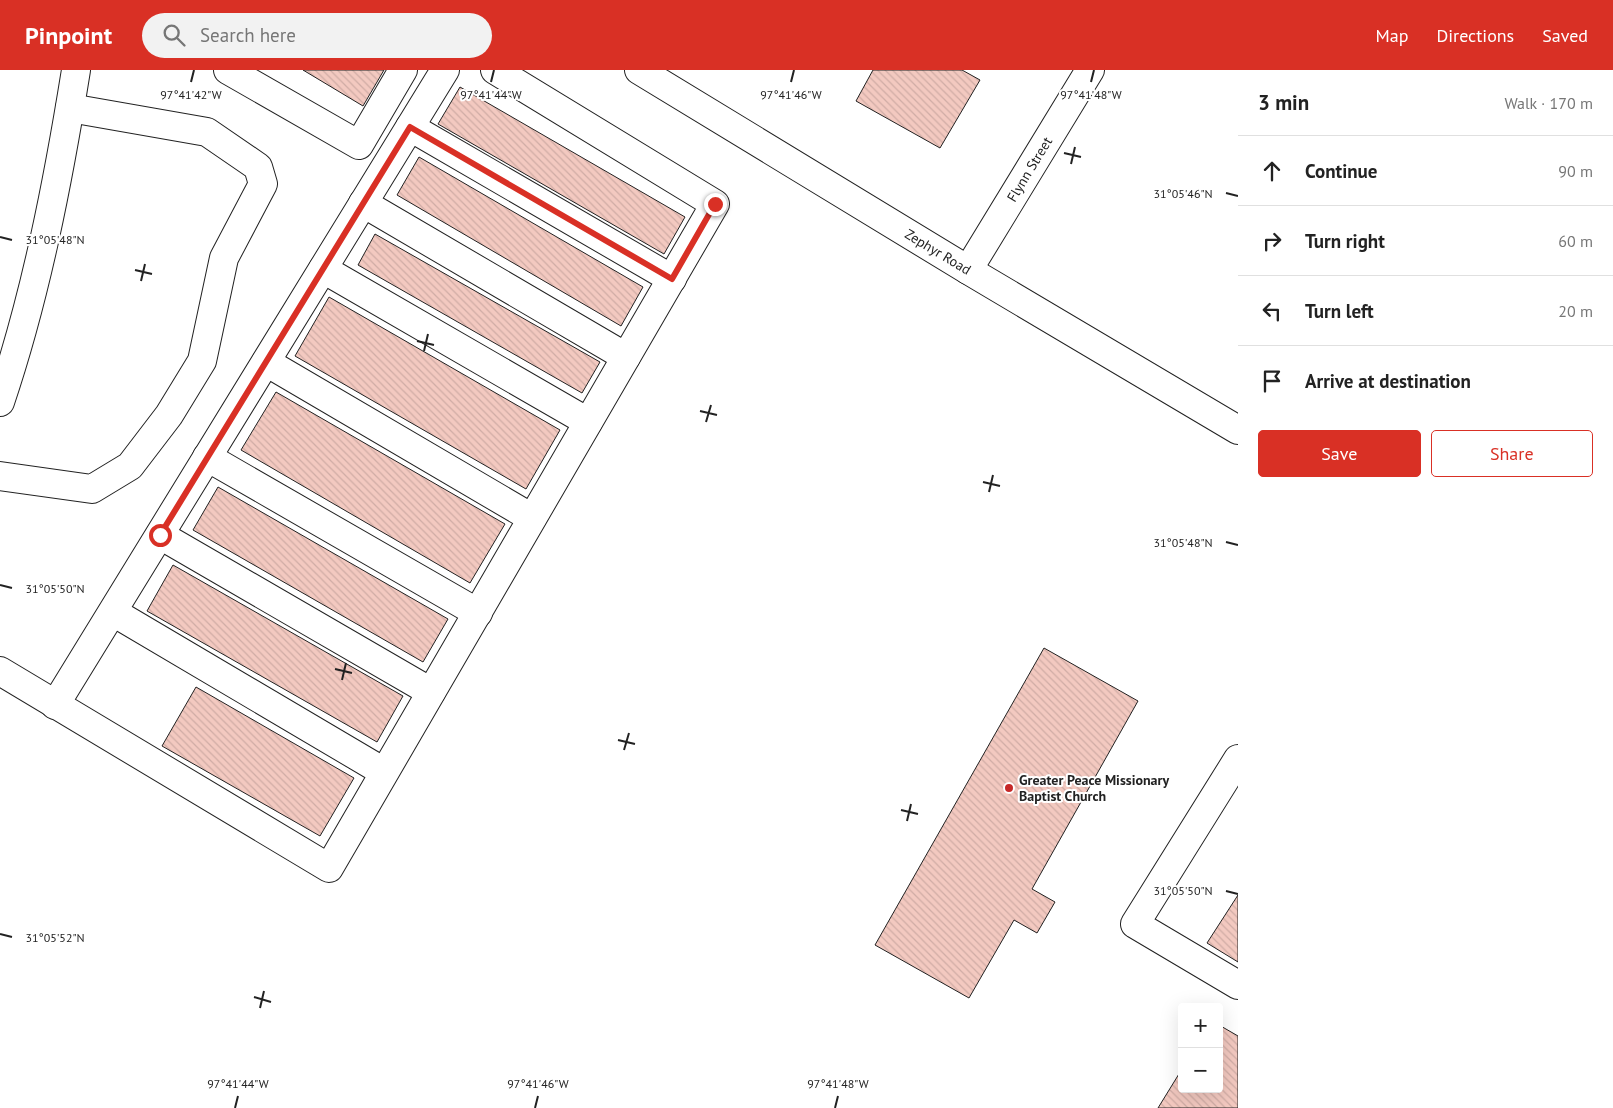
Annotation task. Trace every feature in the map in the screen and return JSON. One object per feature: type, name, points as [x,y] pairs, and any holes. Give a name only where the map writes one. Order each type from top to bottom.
[{"type":"street","points":[[0,402],[13,362],[40,255],[76,70]]},
{"type":"street","points":[[228,70],[359,145],[403,70]]},
{"type":"street","points":[[55,705],[445,70]]},
{"type":"street","points":[[0,671],[329,868],[715,204],[495,70]]},
{"type":"street","name":"Zephyr Road","points":[[639,70],[968,270],[1238,430]]},
{"type":"street","name":"Flynn Street","points":[[968,270],[1090,70]]},
{"type":"street","points":[[0,476],[92,489],[130,466],[169,415],[202,361],[224,258],[263,184],[258,167],[207,132],[70,108]]},
{"type":"street","points":[[410,127],[672,279]]},
{"type":"street","points":[[363,203],[626,356]]},
{"type":"street","points":[[323,269],[588,422]]},
{"type":"street","points":[[266,362],[532,518]]},
{"type":"street","points":[[207,457],[478,613]]},
{"type":"street","points":[[160,535],[432,692]]},
{"type":"street","points":[[112,612],[384,772]]},
{"type":"street","points":[[1238,759],[1135,924],[1238,985]]},
{"type":"building","points":[[303,70],[384,70],[363,106]]},
{"type":"building","points":[[873,70],[962,70],[980,80],[940,148],[856,101]]},
{"type":"building","points":[[460,87],[685,217],[664,254],[438,124]]},
{"type":"building","points":[[419,157],[643,287],[621,326],[397,195]]},
{"type":"building","points":[[375,234],[600,362],[582,393],[358,265]]},
{"type":"building","points":[[329,297],[560,430],[526,489],[295,356]]},
{"type":"building","points":[[276,392],[505,524],[470,583],[241,450]]},
{"type":"building","points":[[218,487],[448,619],[423,662],[193,530]]},
{"type":"building","points":[[173,565],[403,696],[377,742],[147,611]]},
{"type":"building","points":[[1044,648],[1138,701],[1032,889],[1055,902],[1037,933],[1014,920],[969,998],[875,945]]},
{"type":"building","points":[[196,687],[354,778],[320,836],[162,746]]},
{"type":"building","points":[[1238,895],[1238,962],[1207,943]]},
{"type":"building","points":[[1223,1027],[1238,1036],[1238,1108],[1158,1108],[1178,1076],[1178,1093],[1223,1093]]},
{"type":"place","name":"Greater Peace Missionary Baptist Church","points":[[1009,788]]},
{"type":"route","points":[[160,535],[410,127],[672,279],[715,204]]}]
